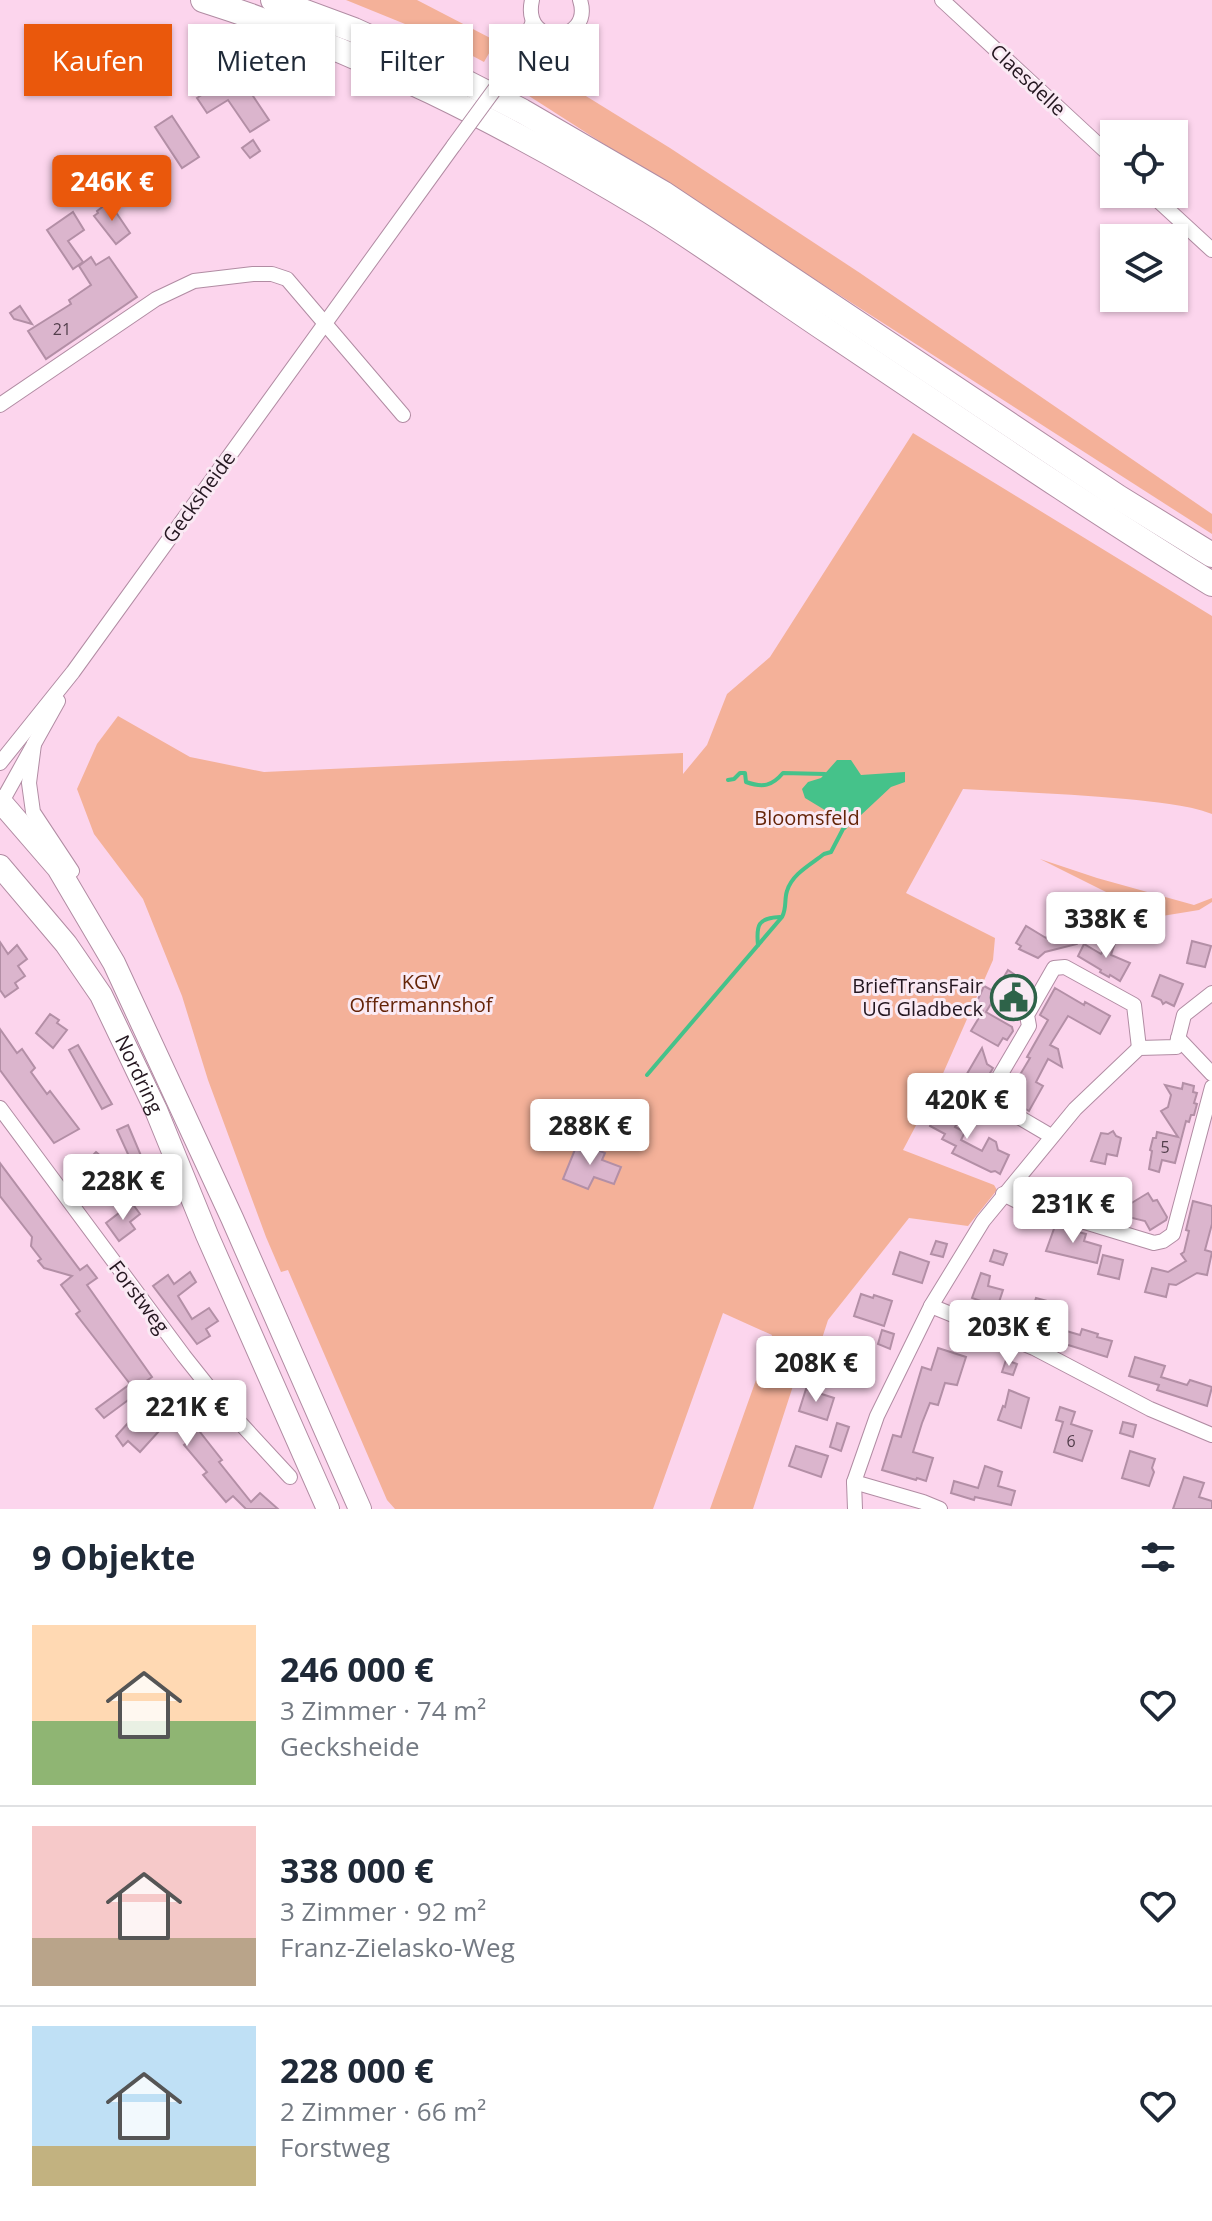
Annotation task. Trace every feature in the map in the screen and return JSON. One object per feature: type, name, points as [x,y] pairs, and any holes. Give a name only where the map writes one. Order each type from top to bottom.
[{"type":"highway","points":[[203,0],[339,50],[440,94],[513,131],[651,212],[1105,516],[1212,584]]},
{"type":"highway","points":[[273,0],[354,30],[448,73],[522,111],[663,193],[1118,497],[1212,555]]},
{"type":"main road","name":"Nordring","points":[[1,803],[58,868],[114,963],[360,1509]]},
{"type":"main road","name":"Nordring","points":[[0,866],[66,944],[101,995],[156,1110],[207,1235],[328,1509]]},
{"type":"street","name":"Gecksheide","points":[[578,24],[582,6],[580,0]]},
{"type":"street","name":"Claesdelle","points":[[942,0],[1100,146]]},
{"type":"street","points":[[531,1],[533,22]]},
{"type":"street","name":"Gecksheide","points":[[0,763],[73,672],[490,96]]},
{"type":"street","points":[[1166,208],[1212,250]]},
{"type":"street","points":[[0,405],[156,299],[194,281],[272,274],[287,279],[403,415]]},
{"type":"street","name":"Gecksheide","points":[[1,803],[73,672]]},
{"type":"street","name":"Nordring","points":[[34,744],[29,783],[33,812],[76,877],[90,919]]},
{"type":"street","points":[[1051,1136],[993,1102],[992,1089],[1029,1026],[1027,1015],[1054,968],[1065,967],[1134,1005],[1139,1048]]},
{"type":"street","points":[[855,1509],[854,1482],[877,1416],[931,1306],[983,1221],[1075,1109],[1139,1048],[1176,1047],[1184,1015],[1212,993]]},
{"type":"street","points":[[1178,1038],[1212,1074]]},
{"type":"street","points":[[1003,1194],[1019,1202],[1154,1243],[1168,1239],[1173,1234],[1212,1087]]},
{"type":"street","name":"Forstweg","points":[[0,1108],[192,1367],[290,1477]]},
{"type":"street","points":[[931,1306],[1034,1348],[1150,1409],[1212,1435]]},
{"type":"street","points":[[854,1482],[940,1509]]},
{"type":"green space","points":[[346,0],[417,0],[463,24],[405,24]]},
{"type":"green space","points":[[473,29],[489,37],[489,53],[484,62],[473,56]]},
{"type":"green space","points":[[529,96],[586,96],[670,148],[860,273],[1212,514],[1212,534]]},
{"type":"green space","points":[[913,433],[1212,616],[1212,814],[1126,799],[963,789],[906,893],[995,938],[993,960],[941,1078],[903,1150],[994,1185],[997,1190],[968,1226],[909,1218],[828,1320],[817,1354],[805,1349],[753,1509],[710,1509],[772,1335],[723,1313],[653,1509],[395,1509],[387,1500],[288,1270],[281,1272],[266,1237],[208,1080],[182,996],[143,899],[94,834],[77,789],[97,744],[118,716],[190,757],[264,772],[683,753],[683,774],[707,745],[727,694],[770,657]]},
{"type":"green space","points":[[1040,859],[1194,905],[1212,898],[1212,902],[1199,910],[1156,917]]},
{"type":"shaded area","points":[[837,760],[851,760],[861,775],[905,772],[905,782],[891,787],[845,830],[838,818],[805,798],[802,789],[808,782],[821,778]]},
{"type":"building","points":[[253,96],[269,120],[250,132],[228,100],[207,113],[197,98]]},
{"type":"building","points":[[172,116],[199,157],[182,168],[155,127]]},
{"type":"building","points":[[253,140],[260,151],[250,158],[242,148]]},
{"type":"building","points":[[109,202],[130,233],[116,244],[94,216]]},
{"type":"building","points":[[73,212],[84,230],[68,241],[83,262],[73,269],[47,230]]},
{"type":"building","points":[[91,257],[96,265],[109,257],[137,297],[46,359],[28,331],[71,304],[69,300],[91,285],[79,266]]},
{"type":"building","points":[[20,306],[32,324],[14,319],[10,313]]},
{"type":"building","points":[[1066,909],[1088,922],[1077,944],[1045,952],[1038,958],[1019,949],[1021,946],[1016,943],[1026,926],[1046,938]]},
{"type":"building","points":[[1114,932],[1118,934],[1111,955],[1130,963],[1120,981],[1100,972],[1078,956],[1084,944],[1101,954]]},
{"type":"building","points":[[1192,941],[1211,946],[1205,967],[1187,963]]},
{"type":"building","points":[[0,942],[8,954],[17,945],[27,959],[18,966],[25,976],[15,983],[18,988],[5,997],[0,990]]},
{"type":"building","points":[[1008,970],[1027,983],[1016,1005],[997,994],[986,1012],[1012,1027],[1007,1040],[1003,1038],[998,1046],[971,1031],[983,1011],[975,1006],[984,986],[995,992]]},
{"type":"building","points":[[1160,975],[1183,984],[1174,1006],[1166,1002],[1163,1004],[1152,996]]},
{"type":"building","points":[[1055,988],[1110,1016],[1100,1034],[1068,1016],[1050,1045],[1058,1049],[1062,1067],[1048,1059],[1036,1082],[1043,1086],[1029,1111],[1006,1098],[1048,1020],[1040,1015]]},
{"type":"building","points":[[50,1014],[67,1030],[53,1048],[36,1033]]},
{"type":"building","points":[[0,1029],[17,1053],[22,1049],[35,1068],[31,1072],[79,1129],[54,1143],[0,1070]]},
{"type":"building","points":[[78,1045],[112,1104],[102,1109],[69,1050]]},
{"type":"building","points":[[982,1048],[987,1064],[993,1068],[981,1089],[964,1079]]},
{"type":"building","points":[[1183,1083],[1194,1086],[1193,1092],[1197,1093],[1194,1115],[1191,1115],[1189,1122],[1186,1121],[1175,1163],[1162,1160],[1159,1172],[1149,1169],[1150,1150],[1157,1132],[1178,1137],[1161,1111],[1168,1107],[1171,1095],[1165,1085],[1182,1089]]},
{"type":"building","points":[[940,1103],[963,1112],[955,1127],[965,1132],[961,1140],[982,1151],[989,1138],[996,1142],[998,1150],[1009,1155],[1000,1174],[952,1153],[956,1146],[942,1139],[945,1134],[930,1126]]},
{"type":"building","points":[[128,1125],[142,1158],[132,1163],[117,1130]]},
{"type":"building","points":[[1113,1131],[1121,1138],[1117,1156],[1107,1154],[1105,1164],[1091,1161],[1101,1133]]},
{"type":"building","points":[[578,1142],[605,1153],[602,1160],[621,1167],[614,1184],[594,1177],[588,1189],[563,1179]]},
{"type":"building","points":[[96,1152],[119,1179],[117,1186],[97,1201],[75,1173]]},
{"type":"building","points":[[0,1163],[80,1270],[87,1265],[97,1278],[87,1285],[152,1377],[139,1386],[143,1389],[104,1418],[96,1409],[130,1384],[76,1314],[80,1311],[61,1285],[72,1276],[44,1268],[38,1261],[41,1259],[31,1246],[32,1237],[0,1196]]},
{"type":"building","points":[[1080,1182],[1098,1187],[1103,1182],[1107,1192],[1119,1196],[1115,1213],[1148,1193],[1153,1201],[1157,1200],[1166,1220],[1150,1230],[1145,1221],[1071,1205],[1075,1195],[1071,1189],[1078,1187]]},
{"type":"building","points":[[1193,1201],[1212,1206],[1212,1224],[1205,1250],[1212,1252],[1207,1275],[1197,1273],[1176,1285],[1169,1284],[1166,1297],[1145,1292],[1152,1268],[1168,1272],[1186,1261],[1181,1254],[1189,1231],[1186,1230]]},
{"type":"building","points":[[132,1203],[140,1214],[130,1222],[135,1229],[119,1241],[106,1223]]},
{"type":"building","points":[[1055,1226],[1086,1234],[1084,1241],[1101,1246],[1097,1263],[1046,1251]]},
{"type":"building","points":[[936,1241],[947,1244],[943,1257],[931,1254]]},
{"type":"building","points":[[994,1250],[1007,1254],[1003,1265],[990,1261]]},
{"type":"building","points":[[900,1252],[929,1262],[922,1283],[893,1274]]},
{"type":"building","points":[[1103,1255],[1123,1260],[1119,1279],[1098,1274]]},
{"type":"building","points":[[190,1272],[196,1282],[178,1296],[192,1319],[209,1308],[218,1321],[206,1329],[210,1336],[197,1344],[153,1286],[168,1275],[174,1284]]},
{"type":"building","points":[[981,1273],[990,1276],[988,1286],[1003,1290],[995,1306],[972,1298]]},
{"type":"building","points":[[861,1294],[892,1301],[884,1326],[854,1316]]},
{"type":"building","points":[[1036,1298],[1047,1301],[1043,1312],[1059,1317],[1056,1328],[1080,1335],[1082,1329],[1112,1341],[1107,1357],[1052,1340],[1054,1334],[1027,1326]]},
{"type":"building","points":[[882,1330],[894,1334],[890,1349],[878,1344]]},
{"type":"building","points":[[831,1346],[859,1355],[853,1374],[841,1371],[840,1375],[823,1369]]},
{"type":"building","points":[[938,1348],[966,1357],[957,1385],[945,1383],[938,1405],[930,1403],[922,1423],[913,1452],[933,1458],[926,1481],[882,1470],[893,1435],[901,1437],[922,1367],[931,1370]]},
{"type":"building","points":[[1135,1357],[1165,1366],[1161,1377],[1187,1385],[1190,1380],[1212,1387],[1207,1406],[1157,1390],[1159,1385],[1129,1376]]},
{"type":"building","points":[[1006,1360],[1017,1364],[1013,1375],[1002,1372]]},
{"type":"building","points":[[806,1389],[834,1398],[827,1420],[799,1411]]},
{"type":"building","points":[[1009,1390],[1029,1398],[1021,1428],[998,1420]]},
{"type":"building","points":[[152,1397],[168,1412],[180,1402],[203,1430],[200,1432],[222,1460],[219,1462],[251,1502],[260,1493],[278,1509],[246,1509],[233,1496],[226,1502],[203,1475],[207,1472],[184,1445],[188,1442],[169,1420],[140,1452],[128,1441],[123,1446],[116,1436]]},
{"type":"building","points":[[1060,1407],[1075,1412],[1071,1424],[1092,1431],[1082,1461],[1054,1452],[1063,1422],[1056,1420]]},
{"type":"building","points":[[1123,1422],[1136,1425],[1133,1437],[1120,1433]]},
{"type":"building","points":[[837,1423],[849,1427],[841,1451],[830,1447]]},
{"type":"building","points":[[796,1446],[828,1456],[821,1477],[789,1466]]},
{"type":"building","points":[[1130,1451],[1155,1459],[1149,1486],[1122,1478]]},
{"type":"building","points":[[985,1466],[1002,1472],[998,1486],[1015,1491],[1011,1505],[951,1493],[954,1481],[978,1488]]},
{"type":"building","points":[[1184,1477],[1204,1483],[1199,1497],[1212,1501],[1212,1509],[1173,1509]]},
{"type":"waterway","points":[[728,780],[745,773],[746,782],[762,785],[775,781],[783,773],[825,774]]},
{"type":"waterway","points":[[647,1075],[782,917],[787,891],[793,880],[802,870],[831,852],[843,829]]},
{"type":"waterway","points":[[758,945],[760,924],[767,919],[780,917]]},
{"type":"place","name":"BriefTransFair UG Gladbeck","points":[[1014,997]]},
{"type":"park label","name":"Bloomsfeld","points":[[807,818]]},
{"type":"park label","name":"KGV Offermannshof","points":[[421,994]]}]
